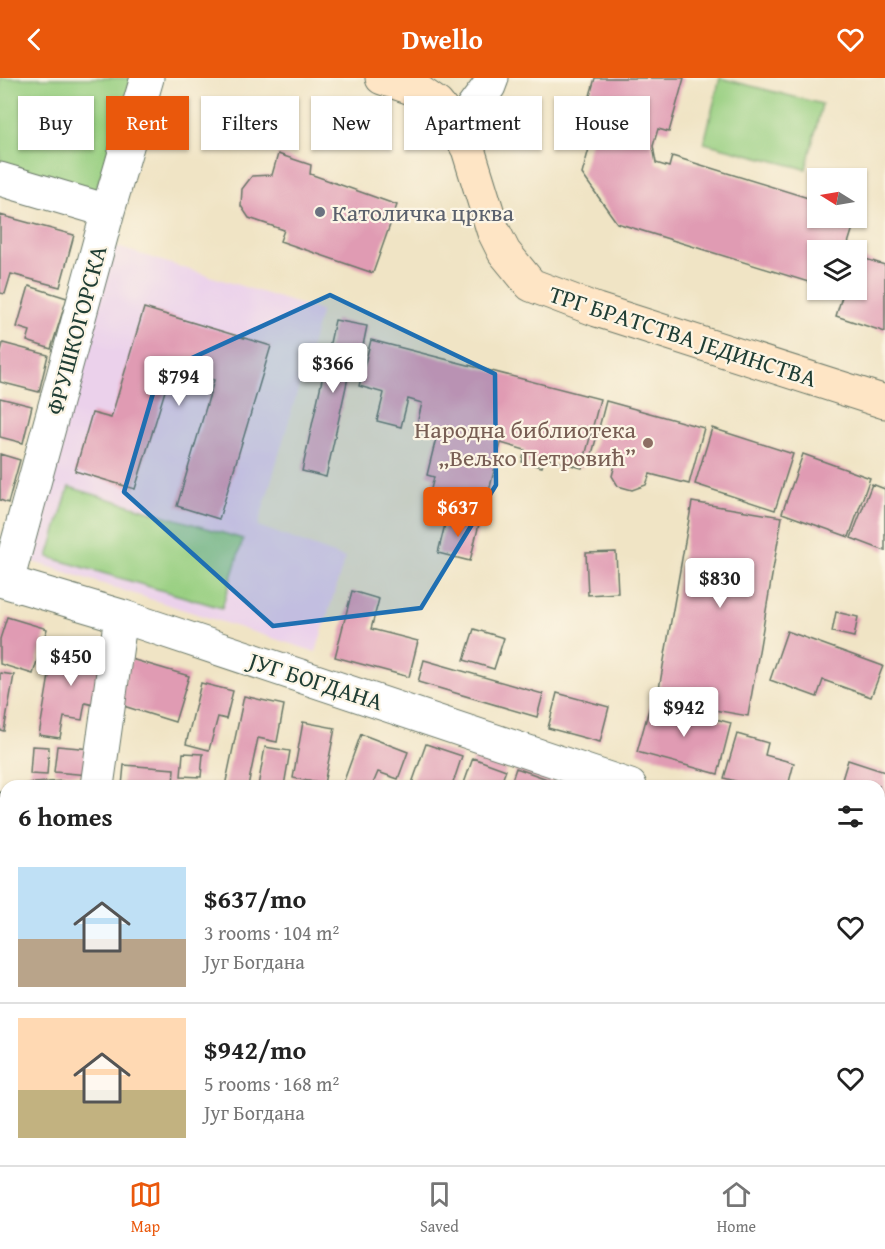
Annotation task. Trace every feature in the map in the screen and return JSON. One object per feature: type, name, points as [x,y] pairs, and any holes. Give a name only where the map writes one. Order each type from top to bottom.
[{"type":"street","name":"ФРУШКОГОРСКА","points":[[3,581],[147,78]]},
{"type":"street","name":"ТРГ БРАТСТВА ЈЕДИНСТВА","points":[[382,78],[417,90],[426,96]]},
{"type":"street","points":[[482,96],[492,78]]},
{"type":"street","name":"ТРГ БРАТСТВА ЈЕДИНСТВА","points":[[468,150],[493,230],[504,252],[531,285],[597,310],[885,402]]},
{"type":"street","points":[[0,179],[108,211]]},
{"type":"street","name":"ЈУГ БОГДАНА","points":[[3,581],[121,616],[612,780]]},
{"type":"street","points":[[98,780],[121,616]]},
{"type":"highlighted area","points":[[330,295],[495,374],[496,485],[421,608],[273,626],[124,492],[159,373]]},
{"type":"shaded area","points":[[111,245],[321,311],[258,526],[345,558],[316,652],[25,559]]},
{"type":"green space","points":[[0,78],[132,78],[126,96],[106,96],[106,150],[109,150],[95,194],[0,165]]},
{"type":"green space","points":[[720,78],[822,104],[806,169],[704,143]]},
{"type":"green space","points":[[69,487],[243,539],[222,608],[48,557]]},
{"type":"building","points":[[595,78],[684,78],[669,132],[658,129],[653,146],[656,163],[669,167],[672,156],[807,198],[807,228],[853,228],[849,240],[807,240],[807,282],[617,223],[582,174],[589,150],[650,150],[650,96],[590,96]]},
{"type":"building","name":"Католичка црква","points":[[278,154],[311,165],[310,174],[397,205],[373,273],[280,241],[284,230],[249,218],[241,206],[242,189],[252,176],[272,175]]},
{"type":"building","points":[[0,215],[74,235],[60,287],[11,274],[5,294],[0,293]]},
{"type":"building","points":[[867,259],[885,265],[885,332],[836,316],[841,300],[867,300]]},
{"type":"building","points":[[29,286],[67,298],[51,349],[27,341],[30,331],[17,327]]},
{"type":"building","points":[[144,308],[271,346],[219,519],[177,506],[214,380],[172,368],[135,489],[75,471],[92,413],[111,418]]},
{"type":"building","points":[[335,320],[367,326],[357,375],[349,373],[326,477],[302,471]]},
{"type":"building","points":[[371,340],[600,399],[582,468],[545,458],[542,467],[522,462],[525,450],[501,443],[482,519],[427,505],[434,477],[427,475],[438,430],[417,424],[422,403],[408,399],[401,427],[377,421],[384,393],[359,386]]},
{"type":"building","points":[[3,343],[48,355],[39,392],[0,382],[0,355]]},
{"type":"building","points":[[0,398],[32,406],[23,443],[0,437]]},
{"type":"building","name":"Народна библиотека „Вељко Петровић”","points":[[606,401],[704,428],[689,484],[650,474],[646,485],[632,490],[618,486],[612,476],[615,465],[591,458]]},
{"type":"building","points":[[712,428],[793,454],[775,510],[695,484]]},
{"type":"building","points":[[0,454],[20,460],[8,503],[0,500]]},
{"type":"building","points":[[803,454],[870,478],[849,537],[782,513]]},
{"type":"building","points":[[872,484],[885,489],[885,551],[851,538]]},
{"type":"building","points":[[692,502],[782,517],[748,716],[657,700]]},
{"type":"building","points":[[447,516],[479,524],[470,561],[438,553]]},
{"type":"building","points":[[616,552],[618,593],[588,595],[586,553]]},
{"type":"building","points":[[352,591],[379,599],[371,629],[418,641],[409,677],[335,657]]},
{"type":"building","points":[[836,612],[858,617],[854,637],[832,632]]},
{"type":"building","points":[[7,617],[47,629],[33,674],[0,664],[0,639]]},
{"type":"building","points":[[474,629],[504,638],[494,669],[464,660]]},
{"type":"building","points":[[787,631],[883,666],[871,697],[823,680],[817,697],[770,680]]},
{"type":"building","points":[[54,646],[108,655],[99,706],[85,703],[82,720],[64,717],[60,738],[39,735]]},
{"type":"building","points":[[131,659],[189,676],[175,722],[117,704]]},
{"type":"building","points":[[424,660],[543,694],[537,717],[418,682]]},
{"type":"building","points":[[0,673],[14,675],[4,731],[0,730]]},
{"type":"building","points":[[201,683],[233,691],[226,719],[218,717],[209,750],[186,744]]},
{"type":"building","points":[[557,693],[609,707],[600,742],[548,728]]},
{"type":"building","points":[[244,696],[284,705],[277,742],[258,738],[249,780],[226,780]]},
{"type":"building","points":[[651,702],[731,723],[718,774],[637,752]]},
{"type":"building","points":[[303,722],[335,728],[325,780],[293,778]]},
{"type":"building","points":[[361,734],[408,752],[398,779],[378,772],[375,780],[344,780]]},
{"type":"building","points":[[737,734],[768,743],[765,755],[794,763],[790,780],[724,778]]},
{"type":"building","points":[[426,744],[462,756],[454,780],[413,780]]},
{"type":"building","points":[[32,746],[49,747],[47,775],[30,774]]},
{"type":"building","points":[[57,746],[91,749],[89,775],[54,772]]},
{"type":"building","points":[[265,747],[290,751],[285,780],[259,780]]},
{"type":"building","points":[[183,753],[203,754],[201,777],[181,776]]},
{"type":"building","points":[[473,758],[506,770],[502,780],[465,780]]},
{"type":"building","points":[[848,760],[885,772],[885,780],[842,780]]},
{"type":"building","points":[[124,765],[174,769],[173,780],[123,780]]},
{"type":"building","points":[[516,768],[550,780],[512,780]]},
{"type":"place","name":"Католичка црква","points":[[320,212]]},
{"type":"place","name":"Народна библиотека „Вељко Петровић”","points":[[648,443]]}]
